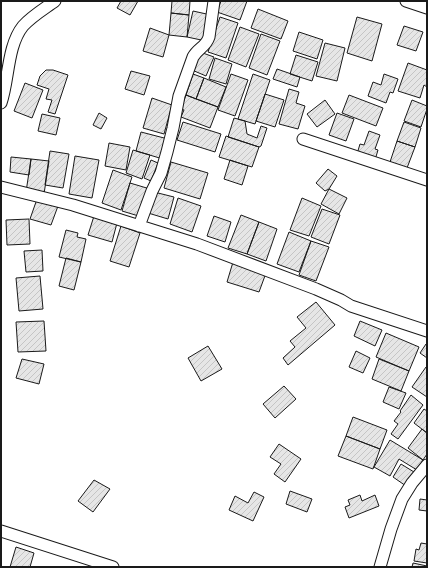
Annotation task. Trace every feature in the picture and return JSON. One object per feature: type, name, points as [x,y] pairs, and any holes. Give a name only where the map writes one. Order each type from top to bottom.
[{"type":"street","points":[[1,103],[12,52],[19,33],[23,26],[32,18],[55,1]]},
{"type":"street","points":[[139,226],[163,166],[173,128],[179,96],[193,57],[195,53],[208,41],[214,1]]},
{"type":"street","points":[[406,1],[427,8]]},
{"type":"street","points":[[304,139],[427,180]]},
{"type":"street","points":[[1,187],[67,204],[197,244],[316,289],[351,306],[427,331]]},
{"type":"street","points":[[380,567],[391,529],[402,499],[412,483],[427,465]]},
{"type":"street","points":[[1,530],[113,567]]},
{"type":"building","points":[[121,1],[138,1],[130,15],[117,8]]},
{"type":"building","points":[[172,1],[190,1],[189,15],[171,13]]},
{"type":"building","points":[[221,1],[247,1],[240,20],[217,12]]},
{"type":"building","points":[[258,9],[288,21],[281,39],[251,28]]},
{"type":"building","points":[[193,11],[211,15],[206,41],[187,37]]},
{"type":"building","points":[[171,13],[189,15],[187,37],[169,35]]},
{"type":"building","points":[[220,17],[238,23],[226,58],[208,52]]},
{"type":"building","points":[[357,17],[382,24],[372,61],[347,53]]},
{"type":"building","points":[[404,26],[423,32],[416,51],[397,45]]},
{"type":"building","points":[[240,27],[259,34],[246,67],[228,60]]},
{"type":"building","points":[[150,28],[169,35],[163,57],[143,51]]},
{"type":"building","points":[[299,32],[323,40],[317,59],[293,51]]},
{"type":"building","points":[[261,34],[280,41],[267,75],[249,68]]},
{"type":"building","points":[[325,43],[345,48],[337,81],[316,76]]},
{"type":"building","points":[[200,52],[214,57],[206,76],[192,70]]},
{"type":"building","points":[[296,55],[318,62],[312,81],[290,74]]},
{"type":"building","points":[[215,58],[232,64],[226,84],[209,79]]},
{"type":"building","points":[[408,63],[427,70],[427,87],[424,85],[420,98],[398,91]]},
{"type":"building","points":[[277,69],[300,77],[297,87],[273,79]]},
{"type":"building","points":[[46,70],[53,70],[68,75],[55,114],[48,112],[52,100],[46,99],[49,89],[37,85],[40,76]]},
{"type":"building","points":[[131,71],[150,76],[144,95],[125,89]]},
{"type":"building","points":[[193,74],[204,78],[196,99],[186,95]]},
{"type":"building","points":[[231,74],[248,80],[235,116],[218,110]]},
{"type":"building","points":[[253,74],[270,80],[255,124],[238,119]]},
{"type":"building","points":[[384,74],[398,79],[393,93],[390,92],[386,103],[368,96],[373,82],[381,85]]},
{"type":"building","points":[[204,78],[226,87],[218,107],[196,99]]},
{"type":"building","points":[[25,83],[43,90],[32,118],[14,111]]},
{"type":"building","points":[[289,89],[299,92],[296,103],[305,106],[298,129],[279,124]]},
{"type":"building","points":[[265,94],[284,100],[275,127],[256,121]]},
{"type":"building","points":[[186,95],[218,107],[210,128],[181,117],[184,110],[181,109]]},
{"type":"building","points":[[349,95],[383,108],[376,126],[342,113]]},
{"type":"building","points":[[152,98],[172,105],[164,134],[143,128]]},
{"type":"building","points":[[325,100],[335,114],[317,127],[307,114]]},
{"type":"building","points":[[412,100],[427,106],[421,127],[404,121]]},
{"type":"building","points":[[99,113],[107,118],[101,129],[93,125]]},
{"type":"building","points":[[337,113],[354,119],[346,141],[329,135]]},
{"type":"building","points":[[42,114],[60,118],[56,135],[38,131]]},
{"type":"building","points":[[234,118],[245,121],[247,134],[257,138],[261,126],[267,128],[261,146],[259,147],[228,137]]},
{"type":"building","points":[[183,122],[221,134],[215,152],[177,140]]},
{"type":"building","points":[[404,122],[421,128],[415,147],[397,141]]},
{"type":"building","points":[[369,131],[380,135],[375,149],[378,150],[375,160],[357,154],[360,144],[364,145]]},
{"type":"building","points":[[141,132],[168,139],[163,159],[136,151]]},
{"type":"building","points":[[226,136],[259,147],[252,167],[219,157]]},
{"type":"building","points":[[397,141],[415,147],[407,168],[390,162]]},
{"type":"building","points":[[109,143],[130,147],[126,170],[105,166]]},
{"type":"building","points":[[133,150],[150,155],[142,179],[126,173]]},
{"type":"building","points":[[50,151],[69,154],[63,188],[45,185]]},
{"type":"building","points":[[75,156],[99,160],[92,198],[69,194]]},
{"type":"building","points":[[11,157],[31,159],[29,175],[10,172]]},
{"type":"building","points":[[31,159],[49,161],[44,194],[26,192]]},
{"type":"building","points":[[151,160],[158,163],[151,181],[144,178]]},
{"type":"building","points":[[230,160],[248,166],[242,185],[224,179]]},
{"type":"building","points":[[171,162],[208,173],[200,199],[164,188]]},
{"type":"building","points":[[328,169],[337,176],[329,189],[325,191],[316,183]]},
{"type":"building","points":[[113,170],[132,177],[121,210],[102,203]]},
{"type":"building","points":[[130,183],[150,189],[142,217],[122,211]]},
{"type":"building","points":[[329,189],[347,198],[339,214],[321,204]]},
{"type":"building","points":[[154,192],[174,197],[168,219],[148,213]]},
{"type":"building","points":[[178,198],[201,206],[192,232],[170,224]]},
{"type":"building","points":[[302,198],[321,206],[309,236],[290,230]]},
{"type":"building","points":[[37,199],[58,206],[51,225],[30,219]]},
{"type":"building","points":[[322,209],[340,215],[329,244],[311,237]]},
{"type":"building","points":[[241,215],[259,222],[247,254],[228,248]]},
{"type":"building","points":[[94,216],[117,223],[112,242],[88,235]]},
{"type":"building","points":[[214,216],[231,222],[225,242],[207,236]]},
{"type":"building","points":[[29,219],[30,244],[7,245],[6,220]]},
{"type":"building","points":[[259,222],[277,229],[266,261],[247,254]]},
{"type":"building","points":[[121,226],[140,233],[129,267],[110,261]]},
{"type":"building","points":[[66,230],[78,233],[77,237],[86,239],[81,262],[59,257]]},
{"type":"building","points":[[289,232],[311,241],[299,272],[277,264]]},
{"type":"building","points":[[311,241],[329,247],[316,281],[299,275]]},
{"type":"building","points":[[42,250],[43,271],[26,272],[24,251]]},
{"type":"building","points":[[66,258],[81,262],[74,290],[59,286]]},
{"type":"building","points":[[233,262],[266,273],[259,292],[227,282]]},
{"type":"building","points":[[40,276],[43,309],[19,311],[16,278]]},
{"type":"building","points":[[316,302],[335,325],[288,365],[283,358],[295,347],[290,341],[306,328],[297,317]]},
{"type":"building","points":[[44,321],[46,351],[18,352],[16,322]]},
{"type":"building","points":[[360,321],[382,330],[375,346],[354,336]]},
{"type":"building","points":[[386,333],[419,347],[409,371],[376,357]]},
{"type":"building","points":[[426,344],[427,345],[427,358],[420,353]]},
{"type":"building","points":[[208,346],[222,369],[201,381],[188,358]]},
{"type":"building","points":[[356,351],[370,358],[363,373],[349,367]]},
{"type":"building","points":[[22,359],[44,364],[39,384],[16,378]]},
{"type":"building","points":[[379,359],[409,371],[401,391],[372,379]]},
{"type":"building","points":[[426,367],[427,368],[427,397],[412,387]]},
{"type":"building","points":[[284,386],[296,399],[275,418],[263,404]]},
{"type":"building","points":[[389,387],[406,393],[399,409],[383,402]]},
{"type":"building","points":[[411,395],[423,405],[398,439],[391,434],[398,424],[394,421]]},
{"type":"building","points":[[424,409],[427,411],[427,433],[414,423]]},
{"type":"building","points":[[353,417],[387,430],[380,449],[346,436]]},
{"type":"building","points":[[422,429],[427,433],[427,454],[423,460],[408,448]]},
{"type":"building","points":[[346,436],[380,449],[373,469],[338,456]]},
{"type":"building","points":[[390,440],[423,460],[417,470],[399,459],[390,476],[374,467]]},
{"type":"building","points":[[279,444],[301,459],[285,482],[274,474],[281,464],[270,457]]},
{"type":"building","points":[[401,464],[414,472],[406,486],[393,477]]},
{"type":"building","points":[[94,480],[110,489],[93,512],[78,501]]},
{"type":"building","points":[[290,491],[312,499],[307,512],[286,504]]},
{"type":"building","points":[[254,492],[264,497],[253,521],[229,510],[235,496],[248,503]]},
{"type":"building","points":[[360,495],[362,501],[375,495],[379,506],[349,518],[345,507],[350,505],[348,500]]},
{"type":"building","points":[[420,499],[427,500],[427,511],[419,510]]},
{"type":"building","points":[[421,543],[427,544],[427,563],[414,561],[416,549],[419,550]]},
{"type":"building","points":[[16,547],[34,553],[30,567],[10,567]]},
{"type":"building","points":[[413,563],[427,566],[427,567],[412,567]]}]
